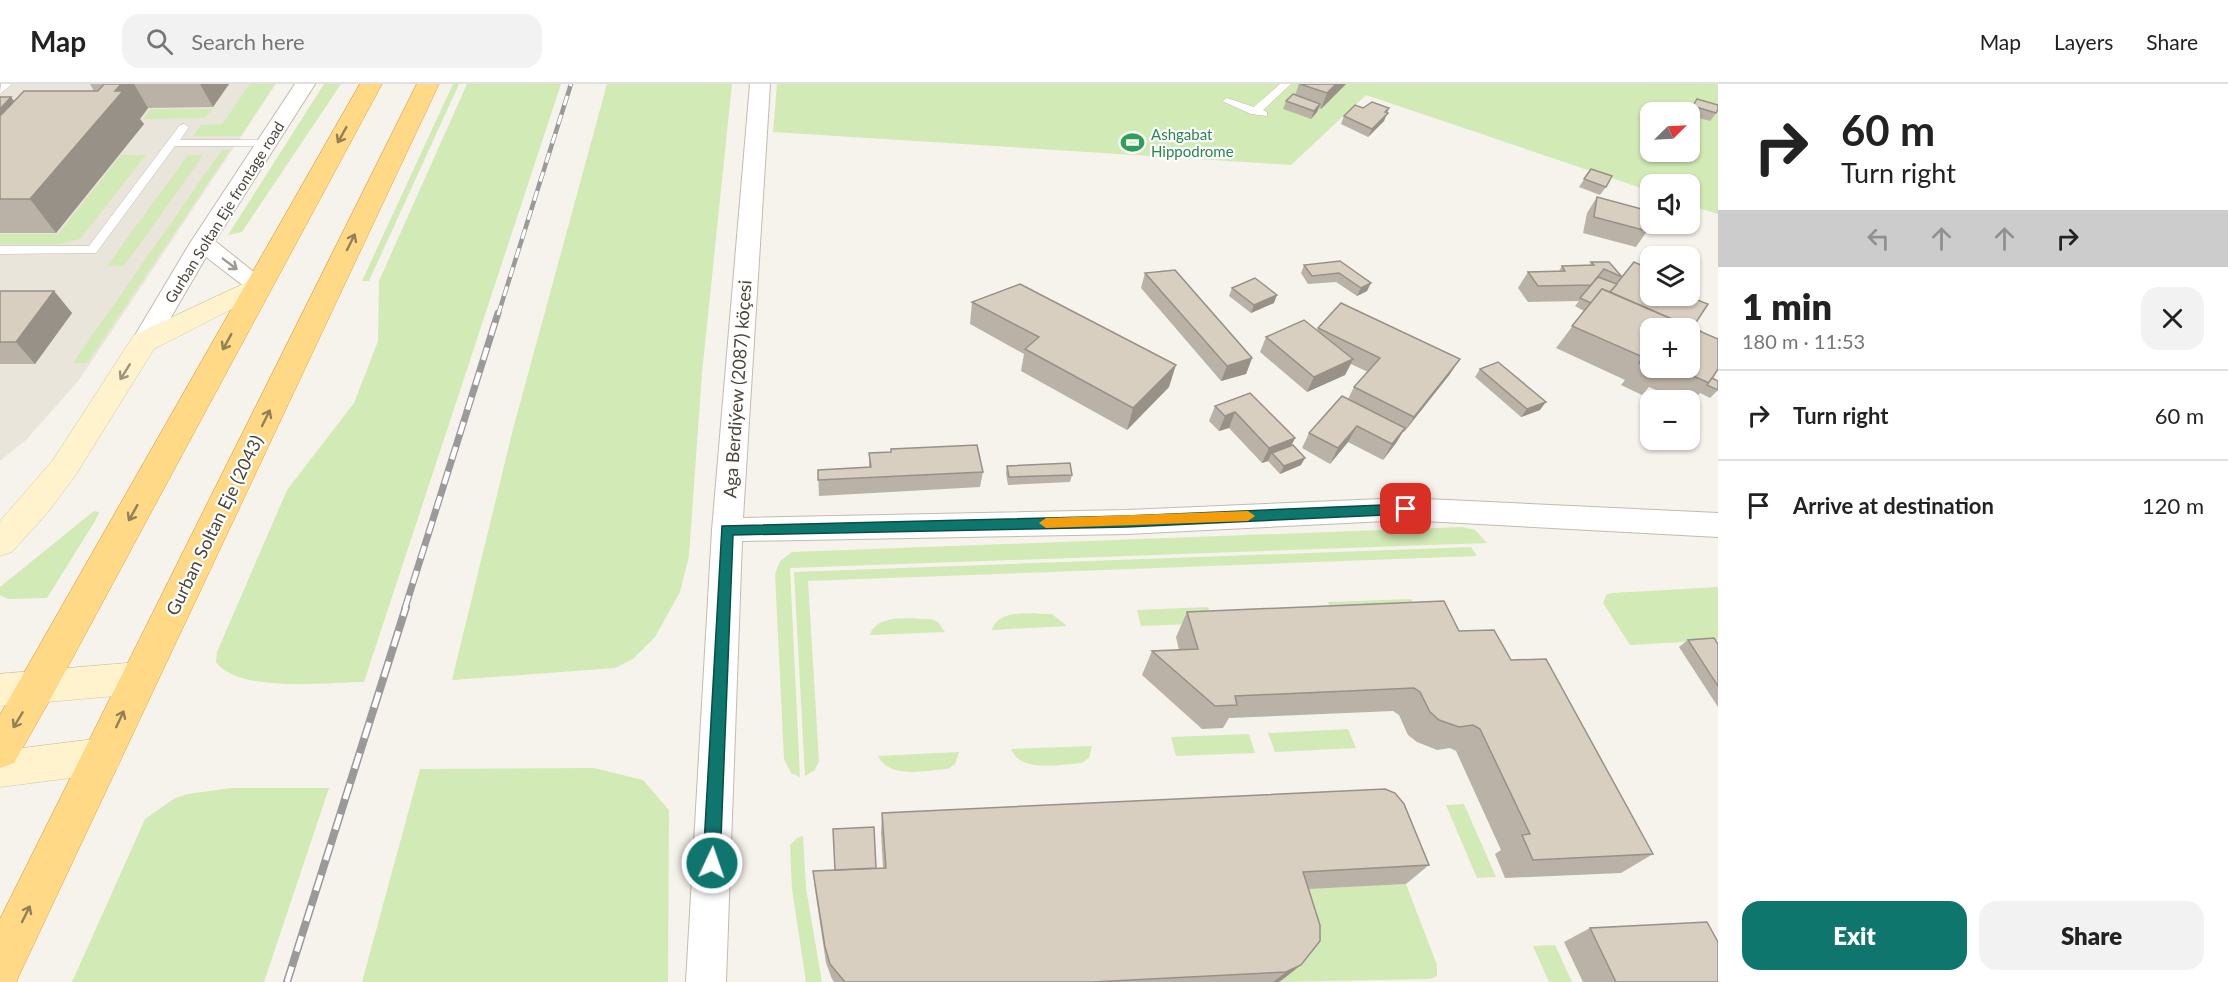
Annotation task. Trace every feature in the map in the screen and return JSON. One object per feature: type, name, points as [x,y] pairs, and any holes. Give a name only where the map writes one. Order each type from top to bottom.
[{"type":"highway","points":[[0,750],[38,686],[371,84]]},
{"type":"highway","name":"Gurban Soltan Eje (2043)","points":[[0,966],[428,84]]},
{"type":"main road","points":[[0,543],[38,502],[64,468],[144,342],[258,285]]},
{"type":"main road","points":[[0,690],[140,678]]},
{"type":"main road","points":[[0,769],[103,756]]},
{"type":"street","name":"Gurban Soltan Eje frontage road","points":[[144,342],[202,243],[305,84]]},
{"type":"street","name":"Aga Berdiýew (2087) köçesi","points":[[706,982],[727,530],[760,84]]},
{"type":"street","points":[[202,243],[258,285]]},
{"type":"street","points":[[727,530],[1127,522],[1406,509],[1718,525]]},
{"type":"lane","points":[[0,91],[7,84]]},
{"type":"lane","points":[[1227,101],[1260,113],[1286,84]]},
{"type":"lane","points":[[0,250],[92,250],[184,127]]},
{"type":"lane","points":[[172,143],[268,142]]},
{"type":"shaded area","points":[[0,84],[276,84],[79,380],[27,439],[0,461]]},
{"type":"green space","points":[[250,84],[275,84],[241,136],[193,136],[201,125],[222,124]]},
{"type":"green space","points":[[324,84],[341,84],[242,232],[228,235]]},
{"type":"green space","points":[[453,84],[459,84],[369,281],[362,281]]},
{"type":"green space","points":[[467,84],[561,84],[364,682],[286,684],[244,679],[228,672],[216,662],[217,652],[287,490],[354,403],[378,341],[379,281]]},
{"type":"green space","points":[[607,84],[732,84],[702,373],[689,556],[680,592],[655,637],[633,659],[615,668],[452,680],[513,429]]},
{"type":"green space","name":"Ashgabat Hippodrome","points":[[777,84],[1718,84],[1718,214],[1700,208],[1700,174],[1640,174],[1640,188],[1366,95],[1291,165],[773,132]]},
{"type":"green space","points":[[151,109],[212,109],[205,118],[143,119]]},
{"type":"green space","points":[[222,150],[230,150],[87,363],[73,363]]},
{"type":"green space","points":[[121,155],[146,155],[80,239],[60,244],[0,244],[0,234],[58,234]]},
{"type":"green space","points":[[188,155],[203,155],[124,266],[107,266]]},
{"type":"green space","points":[[94,511],[99,512],[95,521],[47,598],[8,599],[0,595],[0,587]]},
{"type":"green space","points":[[1462,527],[1475,530],[1487,543],[790,568],[800,777],[791,773],[784,759],[775,574],[780,561],[792,552]]},
{"type":"green space","points":[[1471,547],[1477,556],[808,581],[819,761],[815,770],[805,776],[794,572]]},
{"type":"green space","points":[[1718,587],[1718,640],[1630,645],[1603,603],[1606,595],[1612,593]]},
{"type":"green space","points":[[1411,599],[1418,615],[1334,618],[1328,602]]},
{"type":"green space","points":[[1208,607],[1213,623],[1141,626],[1137,610]]},
{"type":"green space","points":[[1052,614],[1067,626],[992,630],[995,623],[1009,615]]},
{"type":"green space","points":[[931,619],[938,622],[945,632],[870,635],[874,628],[887,620]]},
{"type":"green space","points":[[1348,729],[1356,748],[1275,752],[1268,733]]},
{"type":"green space","points":[[1249,734],[1255,753],[1176,756],[1171,737]]},
{"type":"green space","points":[[1092,746],[1089,758],[1082,763],[1053,766],[1023,762],[1011,749]]},
{"type":"green space","points":[[959,752],[955,764],[948,769],[919,772],[891,768],[878,756]]},
{"type":"green space","points":[[594,768],[643,780],[669,810],[668,982],[362,982],[420,769]]},
{"type":"green space","points":[[231,788],[329,788],[264,982],[72,982],[145,819],[175,798]]},
{"type":"green space","points":[[1464,804],[1496,877],[1477,878],[1446,805]]},
{"type":"green space","points":[[803,836],[806,888],[822,982],[806,982],[792,889],[790,845]]},
{"type":"green space","points":[[1406,884],[1437,965],[1437,976],[1430,979],[1278,982],[1285,890]]},
{"type":"green space","points":[[1555,945],[1572,982],[1549,982],[1533,946]]},
{"type":"building","points":[[104,84],[121,84],[115,91],[123,91],[30,199],[0,199],[0,116],[24,91],[98,91]]},
{"type":"building","points":[[1300,84],[1336,84],[1327,93]]},
{"type":"building","points":[[1293,94],[1320,104],[1314,111],[1286,101]]},
{"type":"building","points":[[0,97],[11,97],[0,109]]},
{"type":"building","points":[[1697,99],[1718,105],[1718,109],[1716,113],[1700,108],[1700,102],[1695,102]]},
{"type":"building","points":[[1372,102],[1389,108],[1385,112],[1388,113],[1372,129],[1344,116],[1355,105],[1363,108]]},
{"type":"building","points":[[1591,169],[1612,176],[1606,187],[1584,179]]},
{"type":"building","points":[[1597,197],[1640,209],[1640,229],[1594,217]]},
{"type":"building","points":[[1340,261],[1371,283],[1361,288],[1339,273],[1312,276],[1304,265]]},
{"type":"building","points":[[1591,262],[1609,262],[1622,277],[1604,269],[1591,285],[1538,286],[1528,272],[1565,271],[1562,266],[1594,265]]},
{"type":"building","points":[[1634,262],[1640,265],[1640,305],[1610,292]]},
{"type":"building","points":[[1175,270],[1252,358],[1227,366],[1145,273]]},
{"type":"building","points":[[1598,277],[1617,284],[1610,292],[1602,289],[1591,303],[1580,298]]},
{"type":"building","points":[[1255,278],[1277,295],[1254,305],[1232,288]]},
{"type":"building","points":[[1020,284],[1176,365],[1133,408],[1025,349],[1039,337],[972,302]]},
{"type":"building","points":[[1602,289],[1669,318],[1640,318],[1640,356],[1572,326]]},
{"type":"building","points":[[0,291],[54,291],[16,342],[0,342]]},
{"type":"building","points":[[1700,301],[1708,304],[1699,318],[1670,318],[1642,306],[1700,306]]},
{"type":"building","points":[[1341,303],[1460,359],[1414,417],[1354,387],[1380,358],[1318,328]]},
{"type":"building","points":[[1304,320],[1353,359],[1314,377],[1266,337]]},
{"type":"building","points":[[1700,331],[1718,339],[1718,369],[1709,383],[1698,378],[1700,378]]},
{"type":"building","points":[[1498,362],[1546,402],[1527,409],[1480,369]]},
{"type":"building","points":[[1712,378],[1718,381],[1718,390],[1707,385]]},
{"type":"building","points":[[1250,393],[1295,438],[1269,448],[1235,412],[1225,416],[1215,406]]},
{"type":"building","points":[[1342,396],[1405,428],[1392,444],[1357,426],[1338,448],[1309,433]]},
{"type":"building","points":[[977,445],[983,472],[818,480],[818,470],[871,467],[869,453],[891,452],[891,449]]},
{"type":"building","points":[[1293,445],[1305,458],[1284,466],[1272,453]]},
{"type":"building","points":[[1070,463],[1072,475],[1009,477],[1007,466]]},
{"type":"building","points":[[1444,601],[1459,631],[1494,630],[1511,660],[1546,659],[1653,854],[1533,860],[1522,835],[1530,834],[1480,729],[1473,725],[1459,727],[1439,720],[1430,712],[1420,692],[1414,688],[1235,696],[1237,705],[1215,706],[1152,651],[1198,649],[1187,612]]},
{"type":"building","points":[[1714,638],[1718,644],[1718,686],[1688,640]]},
{"type":"building","points":[[1385,789],[1395,793],[1404,804],[1429,865],[1303,872],[1320,925],[1320,941],[1301,965],[1286,972],[1092,982],[845,982],[830,964],[825,947],[813,871],[886,868],[882,813]]},
{"type":"building","points":[[874,827],[876,868],[835,870],[833,829]]},
{"type":"building","points":[[1707,922],[1718,942],[1718,982],[1616,982],[1590,928]]},
{"type":"railway","points":[[498,315],[571,84]]},
{"type":"railway","points":[[405,608],[498,313]]},
{"type":"railway","points":[[287,982],[406,607]]},
{"type":"slow traffic","points":[[1046,523],[1127,522],[1248,516]]},
{"type":"place","name":"Ashgabat Hippodrome","points":[[1133,143]]},
{"type":"route","points":[[712,863],[727,530],[1127,522],[1406,509]]}]
